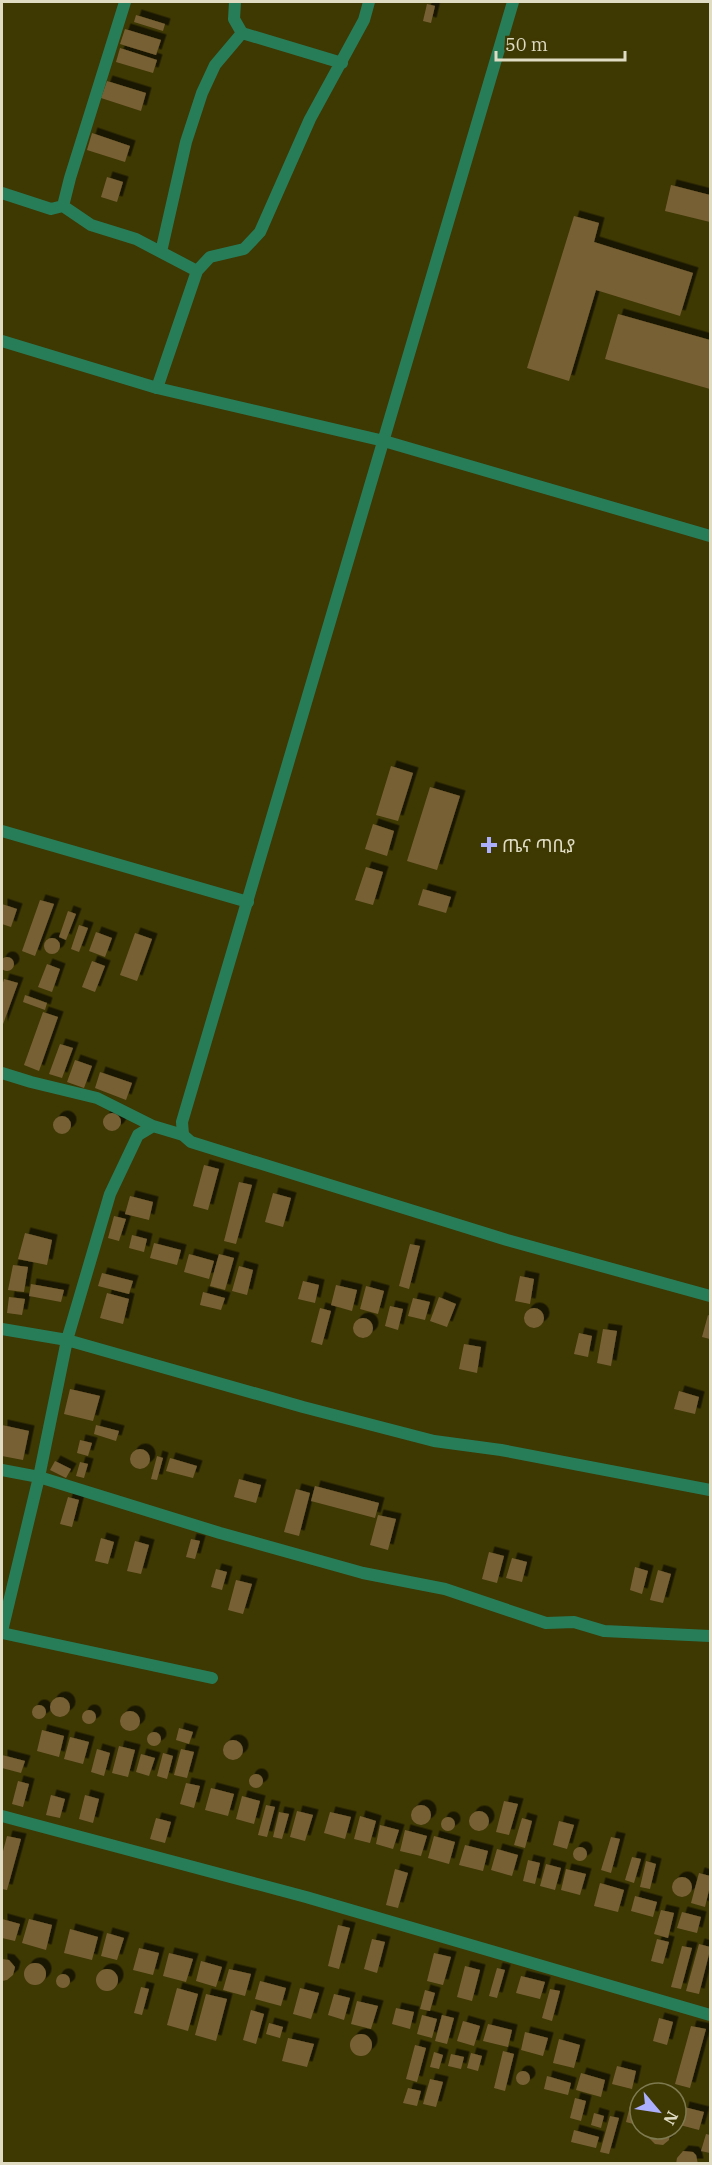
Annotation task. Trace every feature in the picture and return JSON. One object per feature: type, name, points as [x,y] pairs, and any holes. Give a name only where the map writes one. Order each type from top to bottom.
[{"type":"street","points":[[63,206],[124,2]]},
{"type":"street","points":[[235,2],[234,19],[242,33],[342,63]]},
{"type":"street","points":[[157,388],[197,272],[210,257],[244,249],[260,232],[310,119],[364,20],[369,2]]},
{"type":"street","points":[[183,1135],[182,1122],[513,2]]},
{"type":"street","points":[[161,252],[186,142],[202,93],[215,65],[242,33]]},
{"type":"street","points":[[2,193],[51,209],[63,206],[91,225],[136,239],[197,272]]},
{"type":"street","points":[[2,341],[157,388],[384,441],[711,536]]},
{"type":"street","points":[[2,831],[248,902]]},
{"type":"street","points":[[2,1072],[31,1082],[97,1098],[153,1126],[183,1135],[190,1142],[507,1240],[711,1296]]},
{"type":"street","points":[[153,1126],[138,1135],[110,1194],[67,1340],[39,1477],[2,1632],[212,1678]]},
{"type":"street","points":[[2,1329],[67,1340],[434,1442],[501,1450],[711,1490]]},
{"type":"street","points":[[2,1470],[39,1477],[220,1533],[363,1573],[445,1589],[546,1623],[574,1622],[604,1632],[711,1636]]},
{"type":"street","points":[[2,1816],[306,1897],[711,2014]]},
{"type":"building","points":[[427,4],[435,6],[431,23],[423,21]]},
{"type":"building","points":[[136,15],[165,24],[163,31],[134,22]]},
{"type":"building","points":[[125,29],[161,40],[156,55],[120,44]]},
{"type":"building","points":[[120,48],[157,60],[153,73],[116,62]]},
{"type":"building","points":[[107,81],[146,93],[141,111],[101,98]]},
{"type":"building","points":[[92,133],[130,146],[125,162],[87,150]]},
{"type":"building","points":[[107,177],[123,182],[117,202],[101,197]]},
{"type":"building","points":[[671,185],[710,195],[710,222],[665,211]]},
{"type":"building","points":[[574,216],[599,223],[594,242],[693,273],[680,316],[596,290],[569,381],[527,368]]},
{"type":"building","points":[[618,314],[710,340],[710,389],[605,359]]},
{"type":"building","points":[[391,766],[413,773],[398,821],[376,815]]},
{"type":"building","points":[[430,787],[460,796],[437,870],[407,861]]},
{"type":"building","points":[[373,824],[394,831],[387,856],[365,849]]},
{"type":"building","points":[[366,867],[383,872],[373,905],[355,900]]},
{"type":"building","points":[[423,889],[451,897],[446,913],[418,905]]},
{"type":"building","points":[[40,900],[54,904],[35,956],[22,951]]},
{"type":"building","points":[[2,904],[17,909],[11,927],[2,924]]},
{"type":"building","points":[[68,911],[76,914],[66,940],[59,937]]},
{"type":"building","points":[[79,925],[88,928],[79,952],[71,949]]},
{"type":"building","points":[[96,932],[112,938],[105,957],[89,951]]},
{"type":"building","points":[[135,933],[152,939],[137,981],[120,975]]},
{"type":"building","points":[[52,938],[58,940],[60,946],[58,952],[52,954],[46,952],[44,946],[46,940]]},
{"type":"building","points":[[4,957],[10,957],[14,964],[10,971],[4,971],[0,967],[0,961]]},
{"type":"building","points":[[92,961],[105,966],[95,992],[82,987]]},
{"type":"building","points":[[47,964],[60,969],[52,992],[38,987]]},
{"type":"building","points":[[4,979],[18,983],[2,1027],[2,986]]},
{"type":"building","points":[[25,995],[47,1003],[45,1010],[23,1002]]},
{"type":"building","points":[[43,1012],[58,1017],[39,1071],[24,1065]]},
{"type":"building","points":[[60,1044],[73,1048],[62,1078],[49,1074]]},
{"type":"building","points":[[75,1060],[92,1066],[84,1088],[67,1082]]},
{"type":"building","points":[[100,1072],[132,1083],[126,1100],[95,1088]]},
{"type":"building","points":[[112,1113],[118,1116],[121,1122],[118,1128],[112,1131],[106,1128],[103,1122],[106,1116]]},
{"type":"building","points":[[62,1116],[68,1119],[71,1125],[68,1131],[62,1134],[56,1131],[53,1125],[56,1119]]},
{"type":"building","points":[[204,1165],[219,1169],[208,1210],[193,1206]]},
{"type":"building","points":[[239,1182],[252,1185],[236,1244],[224,1241]]},
{"type":"building","points":[[273,1193],[291,1198],[283,1227],[265,1222]]},
{"type":"building","points":[[130,1196],[153,1202],[149,1220],[125,1214]]},
{"type":"building","points":[[114,1216],[126,1219],[119,1241],[108,1238]]},
{"type":"building","points":[[25,1233],[52,1240],[47,1265],[18,1259]]},
{"type":"building","points":[[132,1235],[147,1239],[144,1252],[129,1248]]},
{"type":"building","points":[[154,1243],[181,1250],[177,1265],[150,1258]]},
{"type":"building","points":[[410,1244],[420,1246],[409,1289],[399,1286]]},
{"type":"building","points":[[189,1254],[214,1261],[209,1279],[184,1272]]},
{"type":"building","points":[[219,1254],[234,1258],[225,1290],[210,1286]]},
{"type":"building","points":[[13,1265],[28,1267],[24,1292],[8,1290]]},
{"type":"building","points":[[239,1266],[253,1270],[247,1295],[232,1291]]},
{"type":"building","points":[[102,1273],[133,1281],[129,1294],[98,1286]]},
{"type":"building","points":[[520,1276],[534,1279],[530,1304],[515,1301]]},
{"type":"building","points":[[303,1281],[319,1285],[315,1303],[298,1299]]},
{"type":"building","points":[[31,1284],[64,1290],[61,1302],[29,1296]]},
{"type":"building","points":[[336,1285],[357,1290],[352,1311],[331,1305]]},
{"type":"building","points":[[366,1286],[384,1291],[378,1314],[360,1309]]},
{"type":"building","points":[[203,1292],[225,1298],[221,1310],[200,1305]]},
{"type":"building","points":[[107,1293],[129,1299],[123,1324],[100,1318]]},
{"type":"building","points":[[9,1297],[25,1299],[22,1315],[7,1313]]},
{"type":"building","points":[[439,1297],[456,1304],[447,1327],[430,1321]]},
{"type":"building","points":[[413,1298],[430,1302],[425,1320],[408,1316]]},
{"type":"building","points":[[390,1306],[403,1309],[398,1330],[385,1326]]},
{"type":"building","points":[[320,1308],[331,1311],[322,1345],[311,1342]]},
{"type":"building","points":[[534,1308],[541,1311],[544,1318],[541,1325],[534,1328],[527,1325],[524,1318],[527,1311]]},
{"type":"building","points":[[708,1315],[710,1316],[710,1339],[702,1337]]},
{"type":"building","points":[[363,1318],[370,1321],[373,1328],[370,1335],[363,1338],[356,1335],[353,1328],[356,1321]]},
{"type":"building","points":[[603,1329],[617,1331],[611,1366],[597,1363]]},
{"type":"building","points":[[579,1333],[592,1336],[588,1357],[574,1354]]},
{"type":"building","points":[[464,1344],[481,1347],[477,1373],[459,1369]]},
{"type":"building","points":[[70,1389],[100,1396],[93,1421],[64,1414]]},
{"type":"building","points":[[679,1391],[699,1397],[695,1414],[674,1409]]},
{"type":"building","points":[[2,1425],[29,1431],[23,1460],[2,1456]]},
{"type":"building","points":[[96,1425],[119,1431],[116,1441],[94,1434]]},
{"type":"building","points":[[80,1440],[92,1443],[88,1456],[77,1453]]},
{"type":"building","points":[[140,1449],[147,1452],[150,1459],[147,1466],[140,1469],[133,1466],[130,1459],[133,1452]]},
{"type":"building","points":[[157,1456],[163,1458],[157,1480],[151,1479]]},
{"type":"building","points":[[170,1458],[197,1466],[193,1478],[166,1471]]},
{"type":"building","points":[[55,1461],[71,1469],[66,1478],[50,1470]]},
{"type":"building","points":[[80,1462],[88,1464],[84,1478],[76,1476]]},
{"type":"building","points":[[239,1479],[261,1485],[256,1503],[234,1497]]},
{"type":"building","points":[[315,1486],[379,1503],[375,1518],[311,1501]]},
{"type":"building","points":[[296,1489],[310,1493],[299,1536],[284,1532]]},
{"type":"building","points":[[68,1497],[79,1500],[72,1527],[60,1524]]},
{"type":"building","points":[[378,1515],[396,1519],[388,1550],[370,1545]]},
{"type":"building","points":[[101,1538],[114,1542],[108,1564],[95,1561]]},
{"type":"building","points":[[191,1539],[200,1541],[195,1559],[186,1557]]},
{"type":"building","points":[[135,1541],[149,1545],[141,1574],[127,1571]]},
{"type":"building","points":[[489,1552],[504,1556],[497,1583],[482,1579]]},
{"type":"building","points":[[512,1558],[527,1562],[522,1582],[506,1578]]},
{"type":"building","points":[[635,1567],[648,1571],[642,1594],[630,1590]]},
{"type":"building","points":[[216,1569],[227,1572],[222,1590],[211,1587]]},
{"type":"building","points":[[658,1570],[671,1574],[663,1603],[650,1600]]},
{"type":"building","points":[[236,1580],[252,1584],[243,1614],[228,1610]]},
{"type":"building","points":[[60,1697],[67,1700],[70,1707],[67,1714],[60,1717],[53,1714],[50,1707],[53,1700]]},
{"type":"building","points":[[36,1705],[42,1705],[46,1712],[42,1719],[36,1719],[32,1715],[32,1709]]},
{"type":"building","points":[[86,1710],[92,1710],[96,1717],[92,1724],[86,1724],[82,1720],[82,1714]]},
{"type":"building","points":[[130,1711],[137,1714],[140,1721],[137,1728],[130,1731],[123,1728],[120,1721],[123,1714]]},
{"type":"building","points":[[179,1728],[193,1732],[189,1744],[176,1740]]},
{"type":"building","points":[[42,1730],[64,1736],[59,1757],[37,1751]]},
{"type":"building","points":[[151,1732],[157,1732],[161,1739],[157,1746],[151,1746],[147,1742],[147,1736]]},
{"type":"building","points":[[70,1737],[89,1742],[83,1764],[64,1759]]},
{"type":"building","points":[[233,1740],[240,1743],[243,1750],[240,1757],[233,1760],[226,1757],[223,1750],[226,1743]]},
{"type":"building","points":[[119,1746],[135,1750],[128,1777],[112,1773]]},
{"type":"building","points":[[97,1749],[110,1753],[104,1776],[91,1772]]},
{"type":"building","points":[[181,1749],[194,1752],[187,1778],[174,1775]]},
{"type":"building","points":[[163,1753],[173,1756],[167,1779],[157,1776]]},
{"type":"building","points":[[141,1754],[155,1758],[149,1776],[136,1772]]},
{"type":"building","points":[[2,1755],[25,1761],[21,1773],[2,1768]]},
{"type":"building","points":[[253,1774],[259,1774],[263,1781],[259,1788],[253,1788],[249,1784],[249,1778]]},
{"type":"building","points":[[18,1781],[29,1784],[23,1807],[12,1804]]},
{"type":"building","points":[[186,1783],[200,1786],[194,1808],[180,1804]]},
{"type":"building","points":[[211,1788],[234,1794],[228,1816],[205,1810]]},
{"type":"building","points":[[51,1795],[65,1799],[60,1818],[46,1815]]},
{"type":"building","points":[[85,1795],[99,1799],[93,1823],[79,1819]]},
{"type":"building","points":[[242,1796],[260,1801],[254,1824],[236,1819]]},
{"type":"building","points":[[504,1801],[518,1804],[509,1835],[496,1832]]},
{"type":"building","points":[[266,1805],[275,1807],[267,1837],[258,1835]]},
{"type":"building","points":[[421,1805],[428,1808],[431,1815],[428,1822],[421,1825],[414,1822],[411,1815],[414,1808]]},
{"type":"building","points":[[297,1811],[313,1815],[305,1841],[290,1837]]},
{"type":"building","points":[[479,1811],[486,1814],[489,1821],[486,1828],[479,1831],[472,1828],[469,1821],[472,1814]]},
{"type":"building","points":[[279,1812],[289,1814],[282,1839],[273,1837]]},
{"type":"building","points":[[330,1812],[351,1817],[345,1839],[324,1833]]},
{"type":"building","points":[[360,1816],[376,1821],[370,1843],[354,1839]]},
{"type":"building","points":[[445,1817],[451,1817],[455,1824],[451,1831],[445,1831],[441,1827],[441,1821]]},
{"type":"building","points":[[156,1818],[171,1822],[165,1843],[150,1839]]},
{"type":"building","points":[[522,1818],[532,1821],[525,1848],[514,1845]]},
{"type":"building","points":[[559,1821],[574,1825],[567,1849],[553,1845]]},
{"type":"building","points":[[380,1825],[399,1830],[393,1849],[376,1844]]},
{"type":"building","points":[[405,1830],[427,1836],[421,1856],[400,1851]]},
{"type":"building","points":[[7,1836],[21,1839],[7,1890],[2,1889],[2,1855]]},
{"type":"building","points":[[434,1836],[455,1842],[449,1864],[428,1858]]},
{"type":"building","points":[[611,1837],[620,1839],[611,1873],[601,1870]]},
{"type":"building","points":[[465,1845],[488,1851],[483,1871],[459,1865]]},
{"type":"building","points":[[577,1847],[583,1847],[587,1854],[583,1861],[577,1861],[573,1857],[573,1851]]},
{"type":"building","points":[[497,1849],[518,1855],[512,1876],[491,1870]]},
{"type":"building","points":[[632,1857],[641,1859],[634,1883],[625,1880]]},
{"type":"building","points":[[528,1860],[540,1863],[535,1884],[523,1881]]},
{"type":"building","points":[[646,1861],[656,1864],[650,1889],[640,1887]]},
{"type":"building","points":[[546,1864],[561,1868],[555,1890],[540,1886]]},
{"type":"building","points":[[395,1869],[408,1873],[398,1908],[386,1905]]},
{"type":"building","points":[[566,1869],[586,1874],[580,1895],[561,1890]]},
{"type":"building","points":[[699,1873],[710,1876],[705,1907],[691,1903]]},
{"type":"building","points":[[682,1877],[689,1880],[692,1887],[689,1894],[682,1897],[675,1894],[672,1887],[675,1880]]},
{"type":"building","points":[[600,1883],[624,1890],[618,1912],[594,1906]]},
{"type":"building","points":[[635,1896],[657,1902],[653,1917],[631,1911]]},
{"type":"building","points":[[661,1910],[674,1913],[668,1938],[654,1934]]},
{"type":"building","points":[[682,1912],[701,1917],[697,1933],[677,1928]]},
{"type":"building","points":[[2,1919],[20,1924],[15,1941],[2,1938]]},
{"type":"building","points":[[29,1919],[52,1925],[46,1950],[22,1943]]},
{"type":"building","points":[[338,1925],[350,1928],[339,1969],[328,1966]]},
{"type":"building","points":[[70,1929],[98,1937],[92,1960],[64,1953]]},
{"type":"building","points":[[107,1933],[124,1938],[117,1960],[101,1956]]},
{"type":"building","points":[[372,1939],[385,1942],[377,1973],[364,1969]]},
{"type":"building","points":[[657,1939],[669,1942],[663,1964],[651,1961]]},
{"type":"building","points":[[699,1944],[710,1947],[710,1950],[699,1994],[686,1991]]},
{"type":"building","points":[[682,1946],[692,1948],[681,1989],[671,1987]]},
{"type":"building","points":[[139,1948],[159,1953],[153,1975],[133,1970]]},
{"type":"building","points":[[169,1953],[193,1959],[186,1982],[163,1976]]},
{"type":"building","points":[[434,1953],[451,1957],[443,1985],[427,1981]]},
{"type":"building","points":[[2,1959],[9,1960],[15,1967],[13,1975],[2,1981]]},
{"type":"building","points":[[201,1961],[222,1967],[216,1987],[196,1981]]},
{"type":"building","points":[[35,1963],[43,1966],[46,1974],[43,1982],[35,1985],[27,1982],[24,1974],[27,1966]]},
{"type":"building","points":[[465,1966],[480,1970],[472,2001],[457,1997]]},
{"type":"building","points":[[497,1968],[505,1970],[497,1998],[489,1996]]},
{"type":"building","points":[[107,1969],[115,1972],[118,1980],[115,1988],[107,1991],[99,1988],[96,1980],[99,1972]]},
{"type":"building","points":[[229,1969],[251,1974],[245,1996],[223,1990]]},
{"type":"building","points":[[60,1974],[66,1974],[70,1981],[66,1988],[60,1988],[56,1984],[56,1978]]},
{"type":"building","points":[[521,1976],[545,1982],[540,1999],[516,1993]]},
{"type":"building","points":[[260,1981],[286,1988],[281,2006],[255,1999]]},
{"type":"building","points":[[141,1987],[149,1989],[142,2015],[134,2013]]},
{"type":"building","points":[[177,1988],[198,1994],[188,2031],[167,2025]]},
{"type":"building","points":[[300,1988],[319,1993],[311,2019],[293,2014]]},
{"type":"building","points":[[550,1989],[560,1991],[552,2021],[542,2018]]},
{"type":"building","points":[[425,1990],[435,1993],[430,2011],[420,2009]]},
{"type":"building","points":[[206,1994],[227,1999],[216,2041],[195,2035]]},
{"type":"building","points":[[334,1994],[350,1998],[344,2020],[328,2015]]},
{"type":"building","points":[[357,2001],[378,2006],[371,2029],[351,2024]]},
{"type":"building","points":[[396,2008],[414,2012],[410,2029],[392,2024]]},
{"type":"building","points":[[251,2010],[264,2014],[256,2044],[243,2040]]},
{"type":"building","points":[[422,2015],[437,2019],[432,2038],[417,2034]]},
{"type":"building","points":[[442,2015],[454,2018],[447,2044],[435,2041]]},
{"type":"building","points":[[659,2018],[673,2022],[667,2045],[653,2041]]},
{"type":"building","points":[[463,2021],[480,2026],[474,2046],[457,2041]]},
{"type":"building","points":[[269,2023],[283,2027],[280,2038],[266,2034]]},
{"type":"building","points":[[488,2024],[512,2030],[508,2047],[483,2041]]},
{"type":"building","points":[[691,2026],[706,2029],[690,2088],[688,2081],[676,2081]]},
{"type":"building","points":[[525,2032],[548,2038],[543,2056],[521,2050]]},
{"type":"building","points":[[361,2034],[369,2037],[372,2045],[369,2053],[361,2056],[353,2053],[350,2045],[353,2037]]},
{"type":"building","points":[[288,2038],[314,2044],[307,2067],[282,2061]]},
{"type":"building","points":[[559,2039],[580,2045],[574,2068],[553,2063]]},
{"type":"building","points":[[415,2045],[426,2048],[417,2082],[406,2079]]},
{"type":"building","points":[[503,2051],[514,2054],[505,2091],[494,2088]]},
{"type":"building","points":[[434,2052],[443,2055],[439,2069],[430,2067]]},
{"type":"building","points":[[471,2053],[482,2056],[478,2071],[467,2068]]},
{"type":"building","points":[[451,2054],[464,2057],[461,2069],[448,2066]]},
{"type":"building","points":[[617,2066],[636,2071],[634,2081],[628,2081],[628,2088],[612,2084]]},
{"type":"building","points":[[520,2071],[526,2071],[530,2078],[526,2085],[520,2085],[516,2081],[516,2075]]},
{"type":"building","points":[[581,2073],[605,2080],[601,2097],[576,2090]]},
{"type":"building","points":[[547,2076],[571,2083],[568,2095],[544,2089]]},
{"type":"building","points":[[430,2079],[443,2082],[436,2107],[423,2104]]},
{"type":"building","points":[[408,2088],[421,2091],[417,2106],[403,2103]]},
{"type":"building","points":[[575,2098],[586,2101],[581,2121],[570,2118]]},
{"type":"building","points":[[688,2108],[704,2112],[699,2130],[688,2127]]},
{"type":"building","points":[[594,2113],[604,2116],[601,2128],[591,2125]]},
{"type":"building","points":[[610,2116],[619,2118],[609,2154],[600,2152]]},
{"type":"building","points":[[574,2130],[599,2137],[596,2148],[571,2142]]},
{"type":"building","points":[[706,2134],[710,2135],[710,2153],[701,2151]]},
{"type":"building","points":[[652,2141],[668,2141],[663,2145]]},
{"type":"building","points":[[683,2151],[693,2152],[698,2164],[676,2164],[677,2158]]},
{"type":"place","name":"ጤና ጣቢያ","points":[[489,845]]}]
